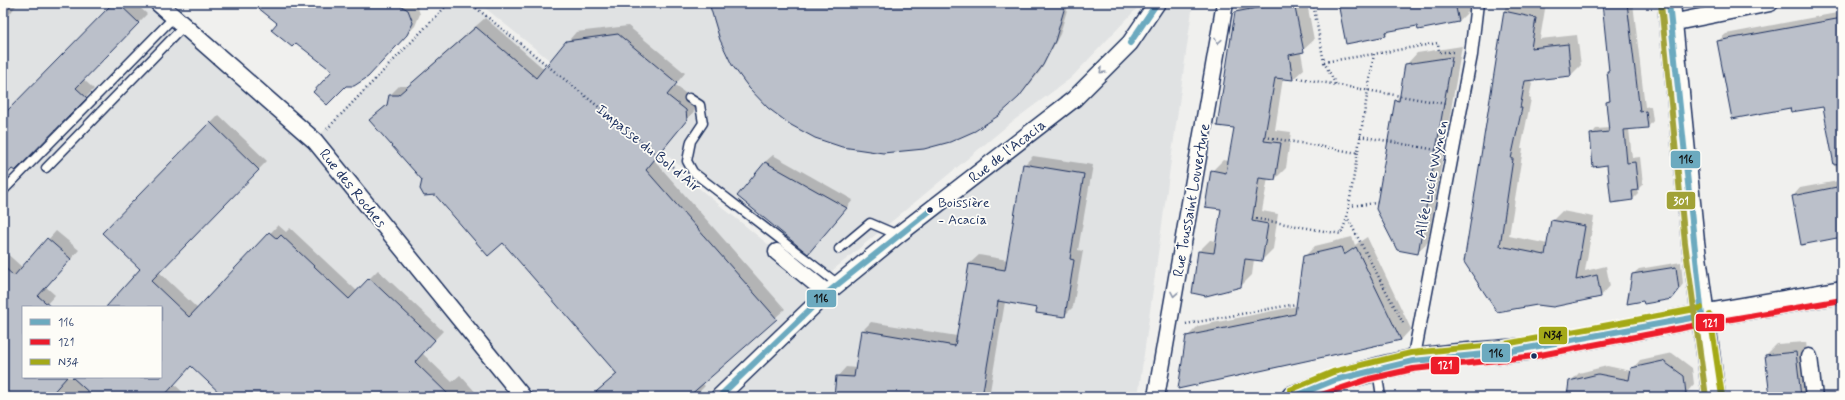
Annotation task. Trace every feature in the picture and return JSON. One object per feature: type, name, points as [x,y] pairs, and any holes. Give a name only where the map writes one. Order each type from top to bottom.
[{"type":"main road","points":[[1670,13],[1693,242],[1714,397]]},
{"type":"main road","points":[[1293,397],[1335,380],[1413,361],[1506,352],[1842,292]]},
{"type":"street","name":"Rue des Roches","points":[[158,3],[315,141],[522,397]]},
{"type":"street","name":"Rue de l'Acacia","points":[[718,397],[833,288],[898,235],[1074,99],[1130,43],[1157,3]]},
{"type":"street","name":"Rue Toussaint Louverture","points":[[1156,397],[1225,3]]},
{"type":"street","name":"Allée Lucie Wynen","points":[[1413,361],[1471,55],[1477,3]]},
{"type":"street","points":[[1670,13],[1770,3]]},
{"type":"street","points":[[778,252],[833,288]]},
{"type":"street","points":[[1809,356],[1814,397]]},
{"type":"lane","points":[[46,168],[179,21]]},
{"type":"lane","points":[[3,191],[179,21]]},
{"type":"lane","points":[[690,98],[700,105],[703,123],[690,141],[687,161],[693,172],[833,288]]},
{"type":"lane","points":[[839,249],[870,223],[898,235]]},
{"type":"lane","points":[[1376,370],[1381,397]]},
{"type":"path","points":[[315,141],[449,3]]},
{"type":"path","name":"Impasse du Bol d'Air","points":[[470,3],[679,172]]},
{"type":"path","points":[[1313,3],[1324,62],[1336,85]]},
{"type":"path","points":[[1324,62],[1438,43],[1439,52],[1452,51],[1471,55]]},
{"type":"path","points":[[1252,218],[1341,234],[1347,218],[1374,54]]},
{"type":"path","points":[[1298,78],[1461,107]]},
{"type":"path","points":[[1360,136],[1452,153]]},
{"type":"path","points":[[1265,137],[1358,152]]},
{"type":"path","points":[[1349,206],[1377,203]]},
{"type":"path","points":[[1347,218],[1405,327]]},
{"type":"path","points":[[1168,327],[1296,304]]},
{"type":"shaded area","points":[[3,3],[145,3],[310,145],[449,3],[470,3],[827,292],[1074,99],[1157,3],[1193,3],[1138,397],[3,397]]},
{"type":"shaded area","points":[[479,3],[1142,3],[1071,78],[1013,121],[821,280]]},
{"type":"building","points":[[113,3],[118,3],[139,23],[76,88],[87,98],[15,171],[12,169],[3,179],[3,115]]},
{"type":"building","points":[[252,3],[396,3],[408,10],[413,23],[407,35],[368,77],[354,86],[346,86],[327,105],[313,92],[332,71],[296,43],[292,47],[271,30],[277,23]]},
{"type":"building","points":[[709,3],[1066,3],[1055,41],[1043,65],[1019,97],[998,116],[975,131],[950,142],[924,149],[883,153],[842,147],[815,138],[791,125],[768,108],[749,88],[732,65],[720,40]]},
{"type":"building","points":[[1283,3],[1294,3],[1304,52],[1289,55],[1293,80],[1275,78],[1264,141],[1281,143],[1275,180],[1259,178],[1252,221],[1268,224],[1262,261],[1245,259],[1241,287],[1206,296],[1192,293],[1198,251],[1214,253],[1221,209],[1205,207],[1211,170],[1226,173],[1234,128],[1217,126],[1235,12]]},
{"type":"building","points":[[1338,3],[1455,3],[1459,22],[1418,30],[1417,26],[1385,32],[1386,36],[1346,44]]},
{"type":"building","points":[[1602,3],[1627,3],[1640,112],[1646,111],[1648,128],[1624,130],[1627,163],[1635,162],[1638,190],[1632,191],[1633,200],[1611,203],[1607,165],[1593,167],[1590,134],[1609,132],[1606,102],[1610,101],[1607,71],[1609,71]]},
{"type":"building","points":[[1504,11],[1536,18],[1531,48],[1568,44],[1571,76],[1525,81],[1520,108],[1522,108],[1511,159],[1513,159],[1500,246],[1545,255],[1551,220],[1585,226],[1576,280],[1597,275],[1601,297],[1553,307],[1537,305],[1497,312],[1464,262]]},
{"type":"building","points":[[1842,18],[1842,164],[1834,165],[1823,107],[1791,112],[1790,108],[1732,119],[1717,41]]},
{"type":"building","points":[[476,27],[536,78],[566,41],[618,34],[677,83],[667,95],[686,110],[687,120],[646,170],[777,319],[688,397],[590,397],[617,374],[503,243],[488,256],[435,195],[424,196],[420,189],[422,180],[369,120],[387,105],[389,95],[398,95]]},
{"type":"building","points":[[1452,57],[1418,254],[1397,250],[1376,209],[1395,100],[1399,101],[1405,64]]},
{"type":"building","points":[[210,122],[259,170],[151,281],[189,317],[269,232],[277,239],[281,235],[349,299],[369,278],[435,340],[415,362],[451,397],[224,397],[191,366],[163,397],[94,397],[73,378],[162,378],[162,306],[107,306],[140,269],[102,233]]},
{"type":"building","points":[[765,162],[847,208],[808,254],[737,196]]},
{"type":"building","points":[[1023,164],[1084,174],[1070,259],[1074,260],[1065,317],[1036,313],[1037,308],[998,301],[982,397],[834,397],[836,376],[854,377],[861,330],[955,346],[969,264],[1005,270]]},
{"type":"building","points":[[1842,186],[1842,237],[1801,245],[1792,196]]},
{"type":"building","points":[[47,238],[71,259],[38,296],[50,306],[22,306],[22,378],[66,378],[49,397],[3,397],[3,266],[14,276]]},
{"type":"building","points":[[1341,247],[1344,255],[1356,247],[1401,340],[1178,389],[1186,336],[1295,314],[1303,256]]},
{"type":"building","points":[[1676,267],[1679,290],[1672,299],[1644,304],[1643,301],[1627,304],[1632,274]]},
{"type":"building","points":[[1796,352],[1801,397],[1770,397],[1765,355]]},
{"type":"building","points":[[1663,361],[1684,376],[1686,394],[1678,395],[1678,397],[1567,397],[1569,381],[1598,374],[1629,380],[1631,368]]},
{"type":"transit line","name":"116","points":[[1130,43],[1157,3]]},
{"type":"transit line","name":"116","points":[[1669,3],[1702,316]]},
{"type":"transit line","name":"301","points":[[1661,4],[1685,243],[1706,397]]},
{"type":"transit line","name":"116","points":[[719,397],[827,293],[932,209]]},
{"type":"transit line","name":"121","points":[[1315,397],[1369,379],[1413,369],[1535,356],[1703,324],[1842,300]]},
{"type":"transit line","name":"N34","points":[[1290,390],[1333,372],[1411,353],[1505,344],[1701,308]]},
{"type":"transit line","name":"N34","points":[[1710,315],[1722,396]]},
{"type":"transit line","name":"116","points":[[1293,397],[1335,380],[1413,361],[1506,352],[1702,316]]},
{"type":"place","name":"Boissière - Acacia","points":[[930,210]]}]
